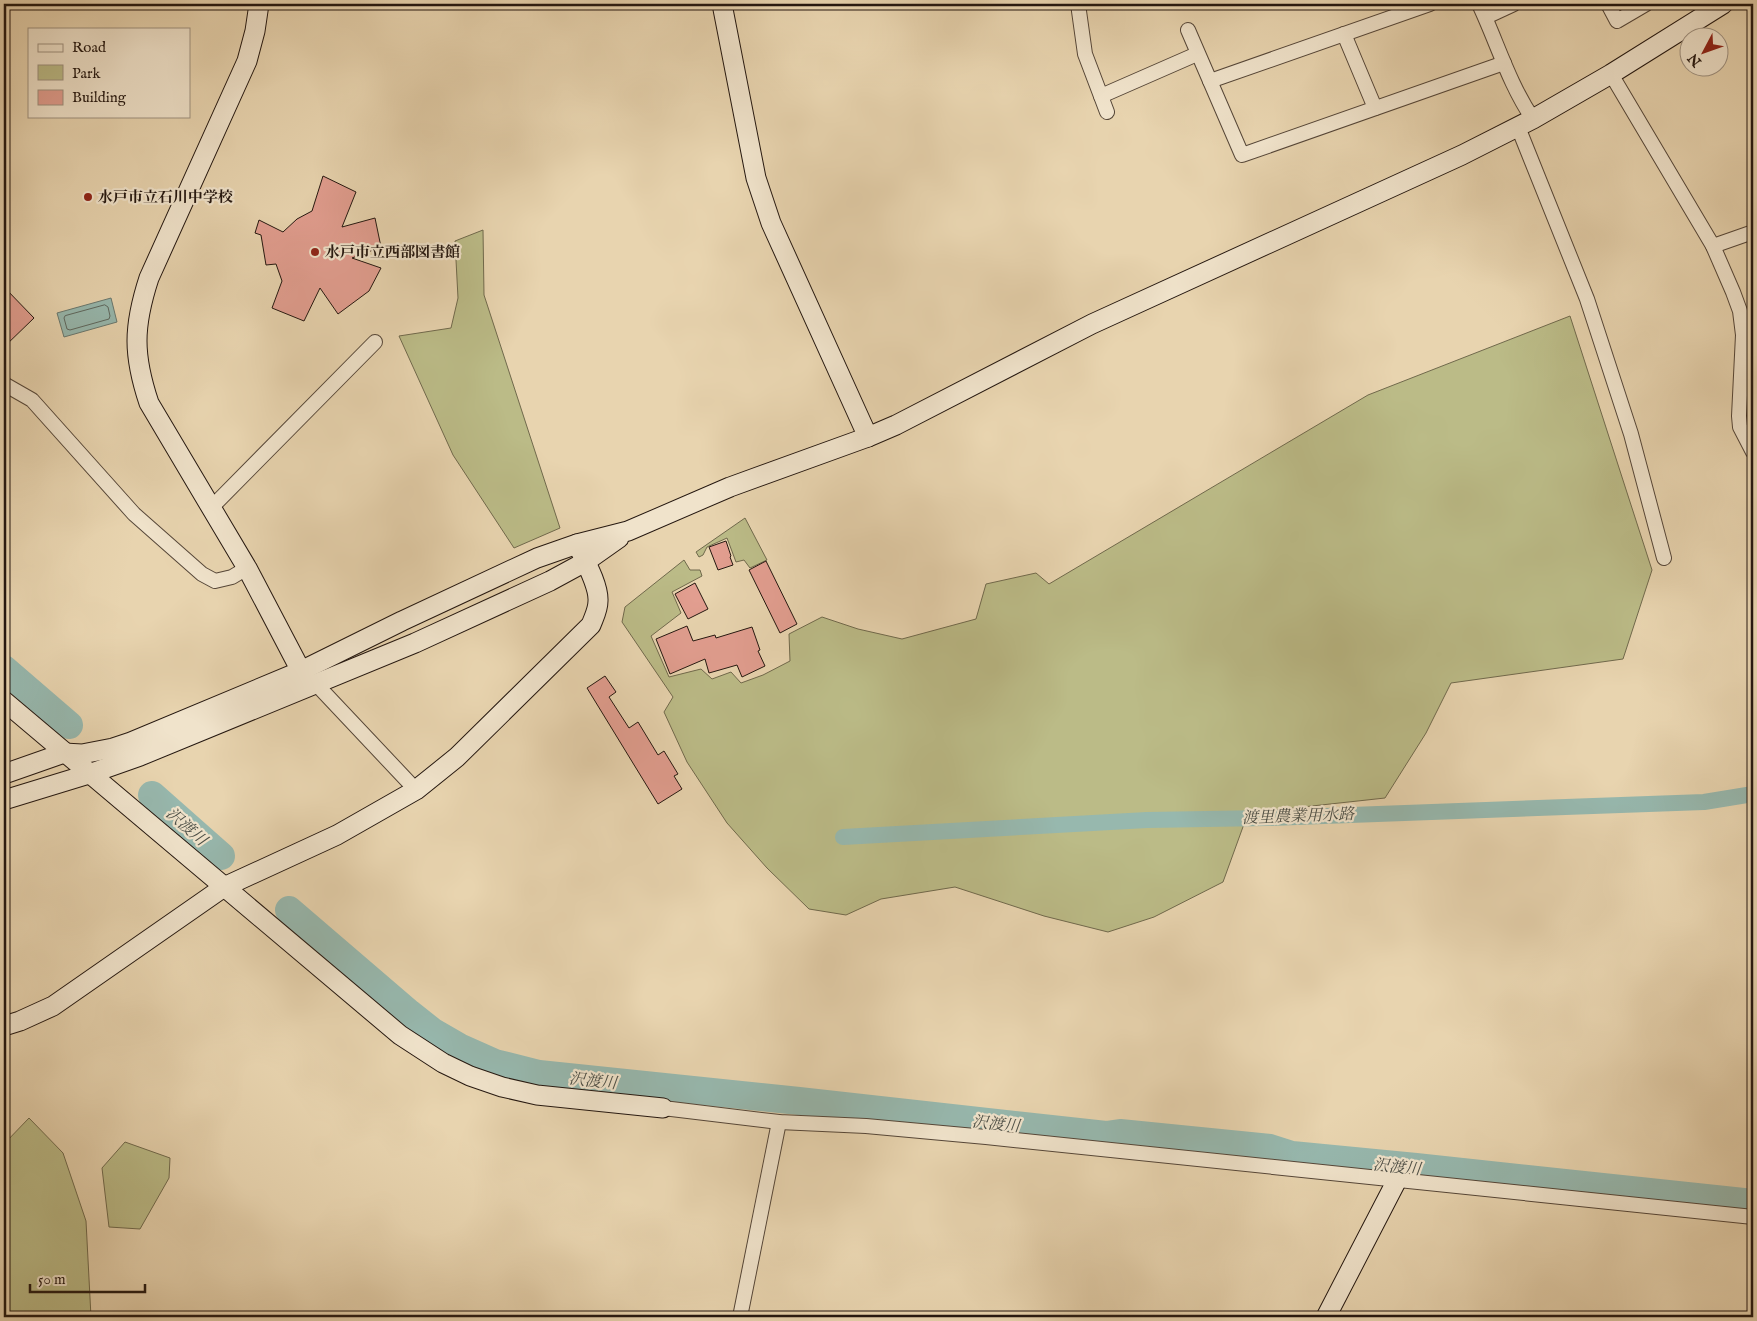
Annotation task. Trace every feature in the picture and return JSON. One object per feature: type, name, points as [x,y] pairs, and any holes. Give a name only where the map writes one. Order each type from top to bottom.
[{"type":"street","points":[[259,4],[255,31],[247,61],[149,278],[140,306],[136,335],[137,359],[141,380],[149,403],[247,568],[301,671]]},
{"type":"street","points":[[722,4],[756,178],[771,223],[868,437]]},
{"type":"street","points":[[1078,4],[1085,54],[1107,112]]},
{"type":"street","points":[[1210,81],[1430,4]]},
{"type":"street","points":[[1479,4],[1524,106],[1525,123],[1587,299],[1631,434],[1664,558]]},
{"type":"street","points":[[1486,17],[1514,4]]},
{"type":"street","points":[[1608,4],[1617,22],[1646,4]]},
{"type":"street","points":[[4,774],[64,753],[82,754],[113,748],[301,671],[537,558],[576,544],[628,532],[730,487],[896,425],[1092,324],[1412,178],[1525,123],[1611,74],[1723,4]]},
{"type":"street","points":[[1188,30],[1242,155],[1504,63]]},
{"type":"street","points":[[1344,34],[1375,108]]},
{"type":"street","points":[[1102,96],[1197,54]]},
{"type":"street","points":[[1611,74],[1713,246],[1733,292],[1740,311],[1743,350],[1738,416],[1740,427],[1753,452]]},
{"type":"street","points":[[1713,246],[1753,232]]},
{"type":"street","points":[[211,508],[375,342]]},
{"type":"street","points":[[4,384],[32,400],[134,514],[202,574],[215,581],[232,577],[247,568]]},
{"type":"street","points":[[4,800],[140,756],[317,685],[415,643],[550,581],[585,562],[628,532]]},
{"type":"street","points":[[4,1026],[53,1006],[224,887],[337,835],[416,790],[457,757],[591,625],[599,600],[595,585],[576,544]]},
{"type":"street","points":[[317,685],[416,790]]},
{"type":"street","points":[[4,701],[400,1034],[443,1063],[470,1076],[502,1087],[537,1095],[779,1122],[866,1126],[986,1136],[1753,1217]]},
{"type":"street","points":[[740,1317],[779,1122]]},
{"type":"street","points":[[1326,1317],[1398,1180]]},
{"type":"green space","points":[[483,230],[484,295],[560,528],[514,548],[453,455],[399,336],[451,328],[458,298],[455,241]]},
{"type":"green space","points":[[1570,316],[1652,570],[1623,659],[1451,683],[1426,733],[1385,798],[1248,813],[1223,882],[1154,917],[1108,932],[1044,916],[955,887],[881,899],[846,915],[809,909],[767,868],[727,823],[687,762],[664,712],[673,697],[622,622],[625,607],[684,560],[690,570],[700,570],[702,576],[672,592],[681,613],[651,636],[669,677],[701,669],[712,679],[731,672],[741,683],[763,675],[790,661],[789,634],[822,617],[858,629],[902,639],[976,619],[986,584],[1036,573],[1049,584],[1368,395]]},
{"type":"green space","points":[[745,518],[767,560],[750,568],[744,560],[736,562],[727,538],[707,547],[703,555],[699,557],[696,552]]},
{"type":"green space","points":[[29,1118],[63,1153],[86,1221],[91,1317],[4,1317],[4,1144]]},
{"type":"green space","points":[[125,1142],[170,1158],[169,1178],[140,1229],[109,1227],[102,1168]]},
{"type":"water","points":[[111,298],[117,322],[64,337],[57,313]]},
{"type":"building","name":"水戸市立西部図書館","points":[[323,176],[356,192],[342,227],[375,218],[381,247],[352,258],[381,268],[369,291],[338,314],[320,288],[304,321],[272,308],[282,281],[276,264],[266,265],[261,235],[255,233],[259,220],[283,232],[297,219],[312,211]]},
{"type":"building","points":[[4,287],[34,318],[4,347]]},
{"type":"building","points":[[726,541],[733,565],[718,570],[709,547]]},
{"type":"building","points":[[766,561],[797,624],[780,633],[749,570]]},
{"type":"building","points":[[695,583],[708,609],[688,619],[675,594]]},
{"type":"building","points":[[687,626],[693,641],[715,635],[716,638],[752,627],[760,650],[758,651],[765,666],[742,677],[737,665],[709,673],[705,659],[670,674],[656,639]]},
{"type":"building","points":[[605,676],[616,692],[609,697],[629,728],[638,722],[658,755],[664,751],[678,774],[674,776],[682,789],[658,804],[587,688]]},
{"type":"waterway","name":"沢渡川","points":[[4,669],[69,725]]},
{"type":"waterway","name":"渡里農業用水路","points":[[843,837],[1147,820],[1267,818],[1704,802],[1753,794]]},
{"type":"waterway","name":"沢渡川","points":[[152,795],[221,856]]},
{"type":"waterway","name":"沢渡川","points":[[289,910],[433,1032],[459,1047],[495,1063],[539,1074],[1106,1135],[1120,1133],[1270,1148],[1292,1155],[1753,1203]]},
{"type":"place","name":"水戸市立石川中学校","points":[[88,197]]},
{"type":"place","name":"水戸市立西部図書館","points":[[315,252]]}]
